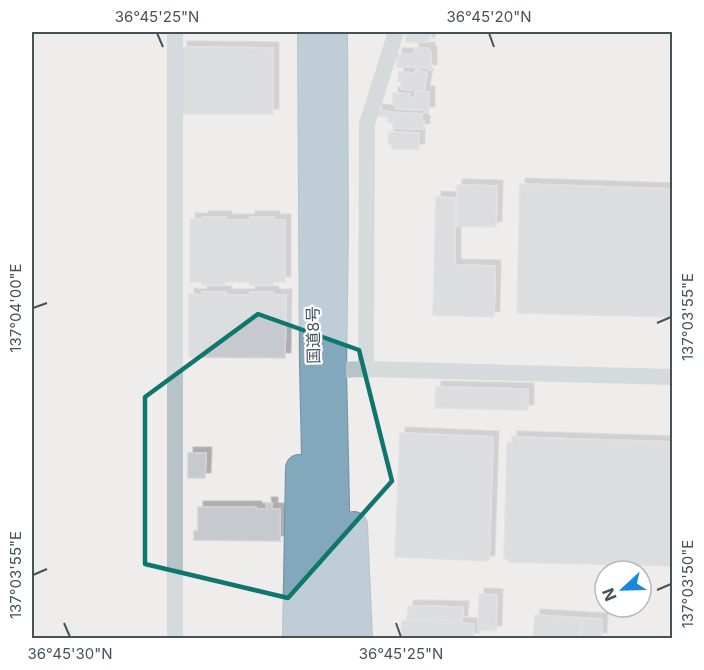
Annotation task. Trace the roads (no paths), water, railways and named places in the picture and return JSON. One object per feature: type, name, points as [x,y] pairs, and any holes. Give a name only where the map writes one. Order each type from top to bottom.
[{"type":"highway","name":"国道8号","points":[[311,32],[312,130],[324,415],[339,639]]},
{"type":"highway","points":[[334,32],[335,231],[349,370],[359,639]]},
{"type":"highway","points":[[296,639],[305,212],[312,130]]},
{"type":"highway","name":"国道8号","points":[[319,639],[324,415],[349,370]]},
{"type":"street","points":[[175,32],[175,639]]},
{"type":"street","points":[[396,32],[367,124],[349,370],[672,377]]}]
